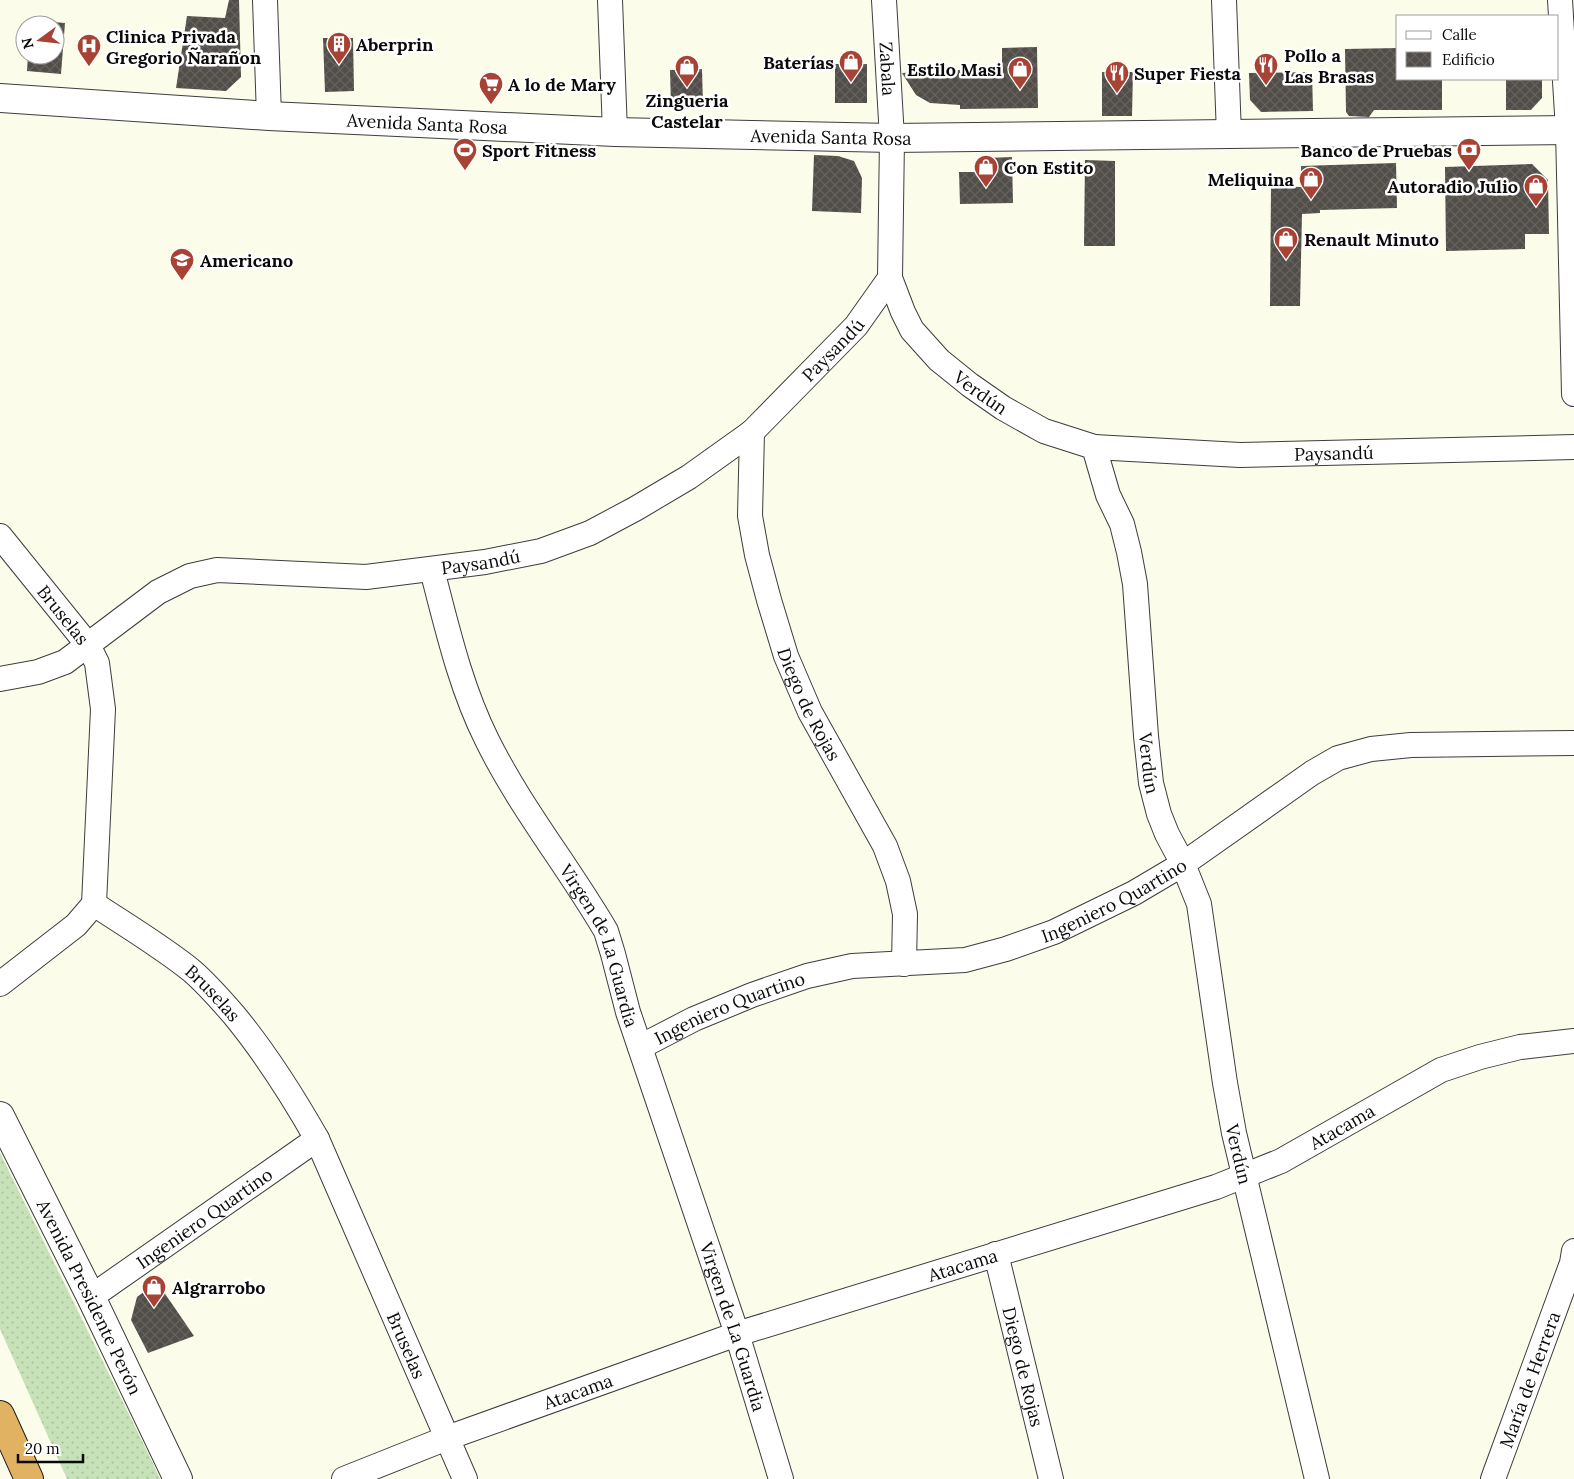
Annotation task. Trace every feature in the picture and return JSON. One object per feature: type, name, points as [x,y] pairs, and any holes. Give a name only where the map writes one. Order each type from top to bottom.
[{"type":"highway","points":[[0,1415],[29,1479]]},
{"type":"street","points":[[265,0],[270,116]]},
{"type":"street","points":[[610,0],[614,132]]},
{"type":"street","name":"Zabala","points":[[884,0],[892,138]]},
{"type":"street","points":[[1224,0],[1229,136]]},
{"type":"street","points":[[1560,0],[1571,130],[1574,394]]},
{"type":"street","name":"Avenida Santa Rosa","points":[[0,98],[270,116],[614,132],[892,138],[1229,136],[1571,130]]},
{"type":"street","name":"Verdún","points":[[892,138],[890,278],[912,330],[939,360],[1003,408],[1044,431],[1094,447],[1108,494],[1122,524],[1135,584],[1151,783],[1167,834],[1183,864],[1199,904],[1224,1083],[1234,1133],[1317,1479]]},
{"type":"street","name":"Paysandú","points":[[0,679],[38,672],[64,662],[158,592],[190,576],[217,570],[366,577],[432,570],[541,551],[590,533],[689,477],[752,432],[856,326],[890,278]]},
{"type":"street","name":"Diego de Rojas","points":[[752,432],[750,516],[757,555],[769,600],[786,656],[810,712],[886,846],[898,880],[905,914],[904,964]]},
{"type":"street","name":"Paysandú","points":[[1094,447],[1240,455],[1574,447]]},
{"type":"street","name":"Bruselas","points":[[0,536],[88,645],[97,663],[103,709],[94,904],[194,972],[223,1002],[254,1039],[281,1078],[317,1139],[465,1479]]},
{"type":"street","name":"Virgen de La Guardia","points":[[432,570],[453,653],[466,692],[486,739],[511,785],[606,931],[628,1012],[737,1334],[781,1479]]},
{"type":"street","name":"Ingeniero Quartino","points":[[640,1047],[694,1019],[752,995],[807,976],[852,966],[965,960],[1006,949],[1054,932],[1134,893],[1183,864],[1312,773],[1338,758],[1371,748],[1411,744],[1574,743]]},
{"type":"street","points":[[0,984],[76,925],[94,904]]},
{"type":"street","name":"Atacama","points":[[344,1479],[447,1438],[737,1334],[1246,1177],[1281,1161],[1442,1070],[1480,1056],[1520,1046],[1574,1042]]},
{"type":"street","name":"Avenida Presidente Perón","points":[[0,1116],[91,1297],[178,1479]]},
{"type":"street","name":"Ingeniero Quartino","points":[[91,1297],[317,1139]]},
{"type":"street","name":"Diego de Rojas","points":[[996,1254],[1051,1479]]},
{"type":"street","name":"María de Herrera","points":[[1493,1479],[1573,1259]]},
{"type":"green space","points":[[0,1153],[160,1479],[67,1479],[0,1329]]},
{"type":"building","points":[[229,0],[239,0],[241,77],[226,91],[176,88],[187,16],[225,18]]},
{"type":"building","name":"Aberprin","points":[[323,38],[353,38],[354,91],[325,92]]},
{"type":"building","points":[[1037,47],[1038,108],[960,109],[960,105],[930,103],[916,95],[902,73],[960,70],[960,72],[1002,72],[1002,48]]},
{"type":"building","points":[[1396,48],[1396,80],[1442,80],[1442,110],[1374,110],[1369,117],[1349,116],[1346,112],[1345,49]]},
{"type":"building","name":"Baterías","points":[[835,64],[867,64],[867,103],[835,103]]},
{"type":"building","points":[[27,65],[62,65],[61,74],[27,71]]},
{"type":"building","name":"Zingueria Castelar","points":[[702,69],[703,105],[671,106],[670,70]]},
{"type":"building","name":"Super Fiesta","points":[[1102,72],[1133,72],[1132,116],[1102,116]]},
{"type":"building","points":[[1312,72],[1313,111],[1261,112],[1250,100],[1249,73]]},
{"type":"building","points":[[1506,80],[1542,80],[1542,98],[1531,110],[1506,110]]},
{"type":"building","points":[[814,155],[838,156],[854,161],[862,178],[861,213],[812,211]]},
{"type":"building","name":"Con Estito","points":[[1012,157],[1013,203],[960,204],[959,172],[974,172],[974,167],[987,167],[987,158]]},
{"type":"building","points":[[1085,160],[1115,161],[1115,246],[1084,246]]},
{"type":"building","points":[[1396,163],[1397,208],[1320,210],[1320,213],[1302,214],[1300,306],[1270,306],[1271,186],[1301,187],[1301,166]]},
{"type":"building","points":[[1532,164],[1548,180],[1549,234],[1525,234],[1525,249],[1446,251],[1445,167]]},
{"type":"building","name":"Algrarrobo","points":[[157,1282],[194,1336],[148,1353],[131,1320],[137,1297]]},
{"type":"place","name":"Aberprin","points":[[339,65]]},
{"type":"place","name":"Clinica Privada Gregorio Ñarañon","points":[[89,67]]},
{"type":"place","name":"Baterías","points":[[851,83]]},
{"type":"place","name":"Pollo a Las Brasas","points":[[1266,86]]},
{"type":"place","name":"Zingueria Castelar","points":[[687,88]]},
{"type":"place","name":"Estilo Masi","points":[[1020,90]]},
{"type":"place","name":"Super Fiesta","points":[[1117,94]]},
{"type":"place","name":"A lo de Mary","points":[[491,105]]},
{"type":"place","name":"Sport Fitness","points":[[465,171]]},
{"type":"place","name":"Banco de Pruebas","points":[[1469,171]]},
{"type":"place","name":"Con Estito","points":[[986,188]]},
{"type":"place","name":"Meliquina","points":[[1311,200]]},
{"type":"place","name":"Autoradio Julio","points":[[1536,207]]},
{"type":"place","name":"Renault Minuto","points":[[1286,260]]},
{"type":"place","name":"Americano","points":[[182,281]]},
{"type":"place","name":"Algrarrobo","points":[[154,1308]]}]
